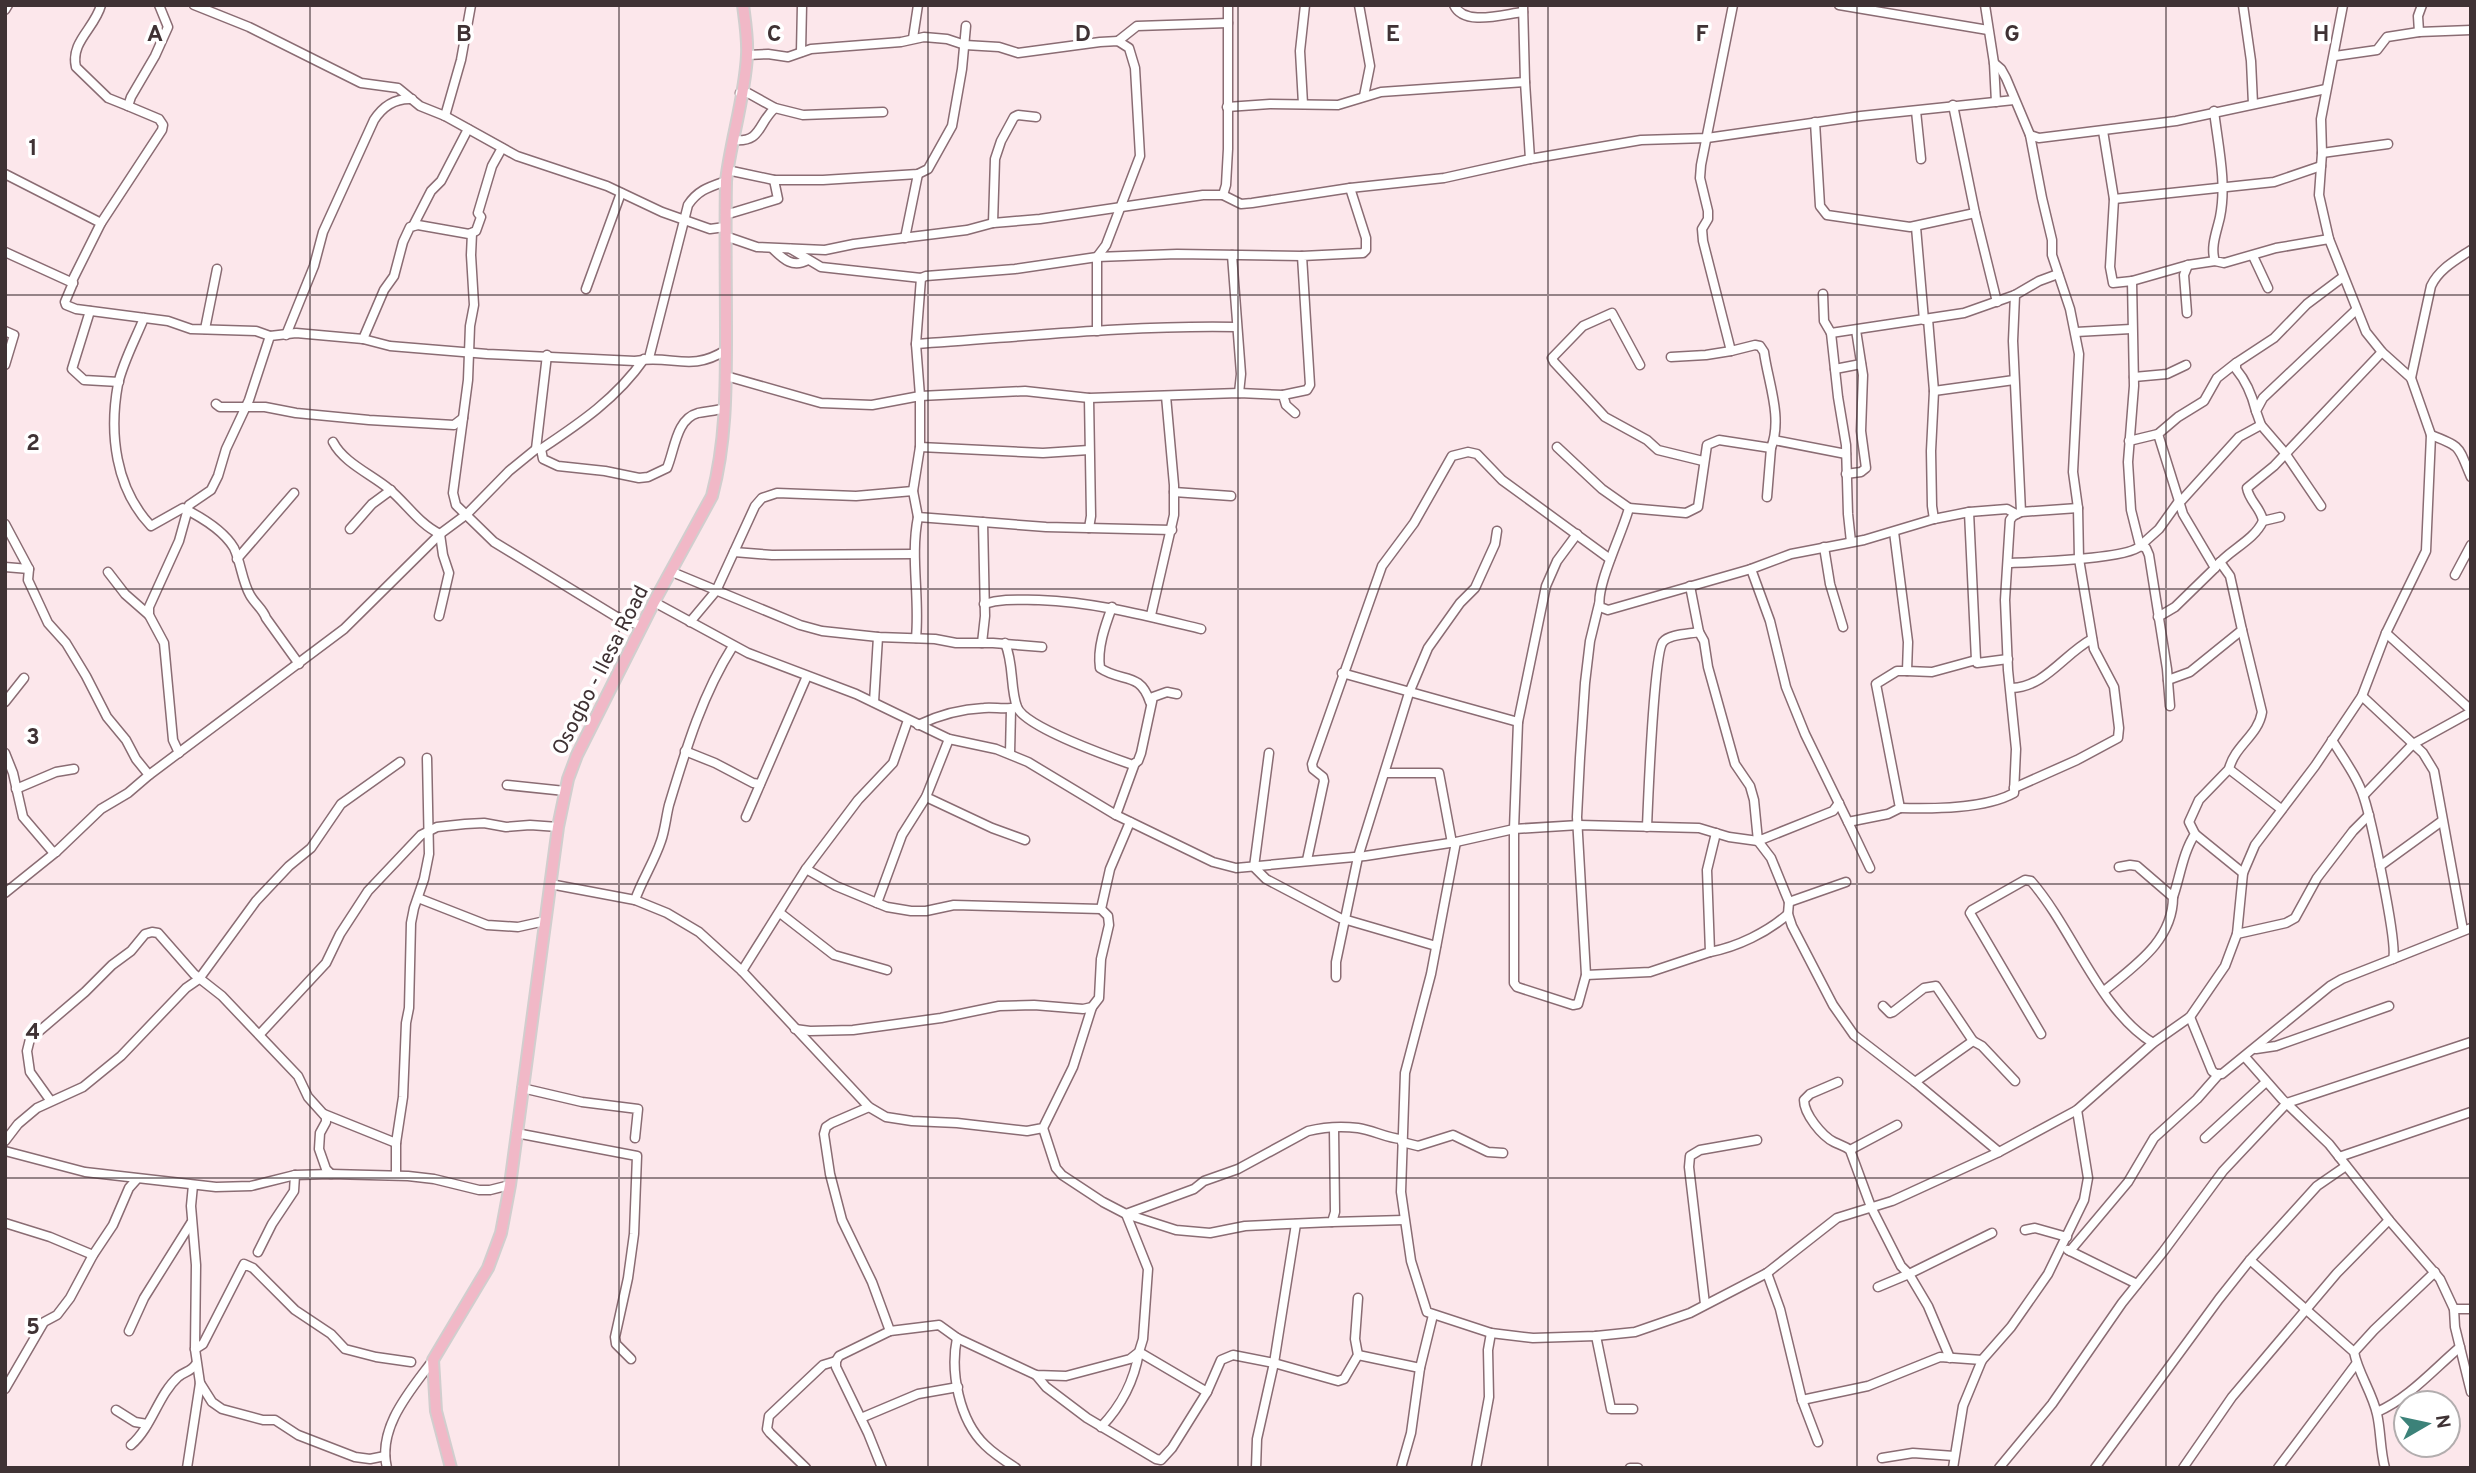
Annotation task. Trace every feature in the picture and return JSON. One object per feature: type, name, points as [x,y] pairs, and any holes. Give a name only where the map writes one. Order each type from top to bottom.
[{"type":"main road","name":"Osogbo - Ilesa Road","points":[[433,1360],[452,1331],[495,1251],[501,1233],[565,791],[577,755],[654,602],[712,496],[721,459],[726,376],[727,175],[747,55],[743,5]]},
{"type":"main road","points":[[433,1360],[436,1412],[451,1468]]},
{"type":"street","points":[[5,10],[8,5]]},
{"type":"street","points":[[101,5],[96,19],[76,46],[76,67],[108,98],[159,119],[163,125],[101,223],[72,281],[66,305],[90,311],[168,321],[191,329],[256,331],[270,336],[296,333],[363,339],[390,346],[469,352],[705,362],[726,350]]},
{"type":"street","points":[[128,106],[168,27],[159,5]]},
{"type":"street","points":[[194,5],[249,27],[361,83],[393,86],[420,106],[445,116],[534,163],[607,186],[710,229],[725,226],[778,199],[774,180]]},
{"type":"street","points":[[445,116],[461,60],[471,5]]},
{"type":"street","points":[[801,52],[802,5]]},
{"type":"street","points":[[914,38],[918,5]]},
{"type":"street","points":[[1223,195],[1226,184],[1228,105],[1227,5]]},
{"type":"street","points":[[1303,104],[1300,51],[1305,5]]},
{"type":"street","points":[[1359,5],[1370,66],[1364,96]]},
{"type":"street","points":[[1454,5],[1461,14],[1471,18],[1523,9],[1530,159]]},
{"type":"street","points":[[1731,351],[1703,242],[1702,229],[1708,211],[1700,178],[1734,5]]},
{"type":"street","points":[[1839,5],[1989,30]]},
{"type":"street","points":[[1985,5],[1994,63],[1996,102]]},
{"type":"street","points":[[2243,5],[2251,61],[2253,104]]},
{"type":"street","points":[[1385,773],[1439,773],[1454,842],[1436,946],[1405,1073],[1401,1192],[1404,1220],[1418,1284],[1427,1312],[1433,1315],[1491,1333],[1533,1338],[1596,1336],[1648,1329],[1690,1313],[1767,1273],[1837,1218],[1892,1201],[1999,1152],[2077,1110],[2153,1043],[2190,1017],[2225,966],[2237,934],[2243,873],[2262,833],[2301,785],[2362,696],[2386,633],[2426,551],[2431,435],[2411,378],[2382,352],[2366,332],[2329,239],[2319,195],[2321,119],[2343,5]]},
{"type":"street","points":[[2419,32],[2418,16],[2422,5]]},
{"type":"street","points":[[747,55],[788,57],[811,48],[937,37],[965,45],[999,47],[1018,53],[1118,41],[1137,26],[1228,23]]},
{"type":"street","points":[[5,893],[56,852],[101,809],[128,793],[344,629],[440,534],[467,514],[509,471],[612,397],[627,383],[647,359],[683,219],[696,194],[727,175],[774,180],[822,180],[918,174],[928,169],[952,126],[966,26]]},
{"type":"street","points":[[2334,56],[2377,50],[2387,37],[2419,32],[2471,30]]},
{"type":"street","points":[[1097,331],[1097,257],[1106,245],[1135,173],[1141,144],[1133,55],[1129,48],[1118,41]]},
{"type":"street","points":[[1994,63],[2001,69],[2014,100],[2019,104],[2035,136],[2033,147],[2052,240],[2052,256],[2076,332],[2080,354],[2080,380],[2073,472],[2078,508],[2079,559],[2092,639],[2097,657],[2114,687],[2119,728],[2118,738],[2014,788]]},
{"type":"street","points":[[1228,105],[1338,105],[1364,96],[1417,88],[1525,82]]},
{"type":"street","points":[[2035,136],[2103,131],[2176,121],[2326,89]]},
{"type":"street","points":[[740,93],[754,96],[775,108],[803,115],[883,112]]},
{"type":"street","points":[[286,335],[314,266],[323,232],[374,120],[382,108],[398,99],[412,99]]},
{"type":"street","points":[[725,226],[757,247],[825,250],[967,230],[993,223],[1192,196],[1223,195],[1241,204],[1444,178],[1530,159],[1641,140],[1707,138],[1952,105],[2014,100]]},
{"type":"street","points":[[1952,105],[1997,302]]},
{"type":"street","points":[[733,140],[753,138],[767,115],[775,108]]},
{"type":"street","points":[[1916,111],[1921,159]]},
{"type":"street","points":[[2214,111],[2222,188],[2213,252],[2215,261]]},
{"type":"street","points":[[993,223],[995,159],[1001,141],[1014,117],[1036,117]]},
{"type":"street","points":[[1815,122],[1820,206],[1827,215],[1916,227],[1975,213]]},
{"type":"street","points":[[363,339],[384,290],[394,276],[408,230],[413,226],[431,191],[441,181],[468,129]]},
{"type":"street","points":[[2103,131],[2114,199],[2110,267],[2113,282],[2132,281],[2188,265],[2215,261],[2224,263],[2296,243],[2329,239]]},
{"type":"street","points":[[2322,153],[2388,144]]},
{"type":"street","points":[[413,226],[472,233],[476,231],[481,217],[478,213],[492,166],[502,148]]},
{"type":"street","points":[[2114,199],[2274,182],[2321,166]]},
{"type":"street","points":[[5,174],[101,223]]},
{"type":"street","points":[[905,238],[918,174]]},
{"type":"street","points":[[791,249],[821,267],[920,278],[1015,269],[1097,257],[1363,253],[1366,250],[1366,238],[1350,188]]},
{"type":"street","points":[[586,289],[621,193]]},
{"type":"street","points":[[1916,227],[1934,391],[1931,451],[1934,519]]},
{"type":"street","points":[[472,233],[470,248],[474,305],[470,326],[468,380],[453,493],[456,505],[494,542],[615,616],[642,626]]},
{"type":"street","points":[[773,249],[790,263],[800,264],[808,260]]},
{"type":"street","points":[[2411,378],[2435,277],[2471,250]]},
{"type":"street","points":[[5,252],[73,283]]},
{"type":"street","points":[[1232,255],[1241,374],[1239,393]]},
{"type":"street","points":[[726,376],[821,403],[872,405],[920,396],[1025,391],[1089,398],[1239,393],[1283,395],[1307,390],[1310,385],[1302,256]]},
{"type":"street","points":[[2253,256],[2268,288]]},
{"type":"street","points":[[2187,313],[2184,275],[2188,265]]},
{"type":"street","points":[[205,329],[217,269]]},
{"type":"street","points":[[1831,333],[1964,313],[2015,295],[2058,274]]},
{"type":"street","points":[[2129,441],[2158,434],[2178,417],[2204,401],[2217,378],[2274,338],[2306,304],[2343,277]]},
{"type":"street","points":[[916,638],[918,619],[914,554],[918,517],[914,491],[920,447],[916,344],[920,278]]},
{"type":"street","points":[[2132,281],[2134,377],[2129,441],[2131,510],[2140,546]]},
{"type":"street","points":[[1823,294],[1824,321],[1831,333],[1846,454],[1851,542]]},
{"type":"street","points":[[2015,295],[2013,341],[2018,513]]},
{"type":"street","points":[[2256,411],[2263,398],[2356,310]]},
{"type":"street","points":[[90,311],[72,369],[84,380],[118,382]]},
{"type":"street","points":[[1640,365],[1612,313],[1583,326],[1552,358],[1605,417],[1647,440],[1658,450],[1703,461]]},
{"type":"street","points":[[144,318],[118,382],[114,432],[124,487],[133,505],[153,527],[183,508],[219,530],[232,546],[251,598],[264,612],[299,664]]},
{"type":"street","points":[[916,344],[1097,331],[1193,326],[1236,327]]},
{"type":"street","points":[[2076,332],[2132,329]]},
{"type":"street","points":[[1846,474],[1861,472],[1866,468],[1861,431],[1861,364],[1856,330]]},
{"type":"street","points":[[5,331],[14,335],[5,365]]},
{"type":"street","points":[[149,615],[149,607],[176,550],[189,505],[211,490],[214,484],[270,336]]},
{"type":"street","points":[[1671,357],[1706,355],[1760,346],[1764,352],[1775,415],[1767,497]]},
{"type":"street","points":[[2263,521],[2257,506],[2248,496],[2247,488],[2274,466],[2382,352]]},
{"type":"street","points":[[547,355],[539,449],[543,459],[558,466],[648,477],[667,468],[683,421],[696,413],[725,408]]},
{"type":"street","points":[[2236,363],[2236,369],[2249,388],[2261,425],[2285,453],[2322,506]]},
{"type":"street","points":[[1835,369],[1861,364]]},
{"type":"street","points":[[2134,377],[2166,374],[2186,365]]},
{"type":"street","points":[[1934,391],[2014,380]]},
{"type":"street","points":[[1283,395],[1286,405],[1295,414]]},
{"type":"street","points":[[1151,615],[1172,530],[1174,492],[1166,396]]},
{"type":"street","points":[[1089,398],[1089,528]]},
{"type":"street","points":[[216,404],[220,407],[265,407],[296,413],[447,425],[454,425],[463,418]]},
{"type":"street","points":[[2009,563],[2079,559],[2132,552],[2159,529],[2179,501],[2239,438],[2261,425]]},
{"type":"street","points":[[2158,434],[2183,514],[2218,565],[2230,576],[2262,712],[2260,724],[2233,755],[2229,769],[2199,800],[2189,822],[2195,834],[2243,873]]},
{"type":"street","points":[[2431,435],[2454,443],[2460,449],[2469,462],[2471,477]]},
{"type":"street","points":[[1557,447],[1602,489],[1629,508],[1686,513],[1698,507],[1703,461],[1707,445],[1714,441],[1773,444],[1846,454]]},
{"type":"street","points":[[333,442],[344,456],[391,490],[426,525],[440,534],[449,573],[439,616]]},
{"type":"street","points":[[920,447],[1043,453],[1089,450]]},
{"type":"street","points":[[1307,860],[1324,781],[1323,777],[1312,769],[1312,764],[1342,673],[1382,566],[1414,523],[1452,456],[1468,452],[1477,454],[1502,480],[1610,559]]},
{"type":"street","points":[[350,528],[372,504],[391,490]]},
{"type":"street","points":[[690,622],[716,591],[755,506],[762,498],[771,494],[856,496],[914,491]]},
{"type":"street","points":[[1174,492],[1231,496]]},
{"type":"street","points":[[236,559],[294,493]]},
{"type":"street","points":[[1577,534],[1557,561],[1546,586],[1518,722],[1514,830],[1514,983],[1517,987],[1576,1004],[1586,975],[1579,825],[1585,683],[1590,641],[1610,559],[1624,529],[1629,508]]},
{"type":"street","points":[[1599,604],[1608,610],[1751,569],[1791,554],[1894,532],[1934,519],[1969,512],[2007,509],[2018,513],[2078,508]]},
{"type":"street","points":[[1969,512],[1976,660]]},
{"type":"street","points":[[1848,822],[1888,814],[1900,808],[1966,806],[2003,800],[2014,793],[2016,749],[2005,600],[2010,520],[2018,513]]},
{"type":"street","points":[[918,517],[1089,528],[1172,530]]},
{"type":"street","points":[[2158,617],[2175,607],[2250,537],[2263,521],[2280,517]]},
{"type":"street","points":[[982,643],[983,522]]},
{"type":"street","points":[[5,524],[29,569],[28,580],[48,623],[66,643],[107,717],[149,775]]},
{"type":"street","points":[[1336,977],[1336,962],[1358,857],[1409,693],[1428,648],[1460,603],[1475,589],[1495,544],[1497,531]]},
{"type":"street","points":[[1894,532],[1908,642],[1907,671]]},
{"type":"street","points":[[2455,575],[2471,545]]},
{"type":"street","points":[[2140,546],[2146,548],[2149,555],[2170,706]]},
{"type":"street","points":[[1824,547],[1830,584],[1843,627]]},
{"type":"street","points":[[734,552],[772,555],[914,554]]},
{"type":"street","points":[[5,567],[29,569]]},
{"type":"street","points":[[1751,569],[1770,621],[1786,687],[1805,734],[1870,868]]},
{"type":"street","points":[[108,572],[125,594],[149,615],[164,643],[173,740],[179,753]]},
{"type":"street","points":[[672,572],[800,625],[846,635],[1042,647]]},
{"type":"street","points":[[1690,586],[1699,632],[1704,641],[1708,667],[1735,764],[1750,786],[1754,800],[1758,841],[1770,858],[1788,902],[1791,926],[1833,1005],[1854,1035],[1999,1152]]},
{"type":"street","points":[[984,604],[1006,599],[1112,607],[1201,629]]},
{"type":"street","points":[[654,602],[733,646],[874,702],[949,739],[1010,754],[1028,762],[1116,815],[1213,862],[1236,868],[1358,857],[1514,830],[1579,825],[1699,828],[1716,834],[1758,841],[1833,811],[1839,803]]},
{"type":"street","points":[[1112,607],[1103,632],[1100,668],[1139,682],[1146,689],[1150,702]]},
{"type":"street","points":[[2168,680],[2190,672],[2242,629]]},
{"type":"street","points":[[1647,827],[1661,646],[1668,639],[1699,632]]},
{"type":"street","points":[[2364,795],[2413,744],[2471,711],[2386,633]]},
{"type":"street","points":[[874,702],[878,637]]},
{"type":"street","points":[[2012,688],[2031,685],[2092,639]]},
{"type":"street","points":[[1005,643],[1010,656],[1014,708],[1010,754]]},
{"type":"street","points":[[635,900],[642,878],[661,841],[694,722],[716,672],[733,646]]},
{"type":"street","points":[[1900,808],[1876,684],[1897,671],[1932,672],[1976,660],[1977,663],[2008,659]]},
{"type":"street","points":[[1342,673],[1518,722]]},
{"type":"street","points":[[746,817],[807,676]]},
{"type":"street","points":[[5,702],[24,678]]},
{"type":"street","points":[[1116,815],[1141,753],[1153,696],[1177,694]]},
{"type":"street","points":[[1953,1468],[1963,1406],[1982,1360],[2018,1316],[2066,1249],[2128,1182],[2154,1138],[2197,1099],[2219,1074],[2224,1073],[2295,1012],[2330,986],[2467,929],[2430,762],[2362,696]]},
{"type":"street","points":[[918,725],[950,713],[985,708],[1014,708],[1034,724],[1119,760],[1135,763]]},
{"type":"street","points":[[742,971],[806,869],[858,800],[893,763],[908,720]]},
{"type":"street","points":[[877,902],[902,835],[926,797],[949,739]]},
{"type":"street","points":[[2332,740],[2364,795],[2380,866],[2395,954],[2393,959]]},
{"type":"street","points":[[685,751],[753,783],[761,784]]},
{"type":"street","points":[[5,753],[23,817],[52,851],[56,852]]},
{"type":"street","points":[[1254,867],[1269,753]]},
{"type":"street","points":[[260,1034],[326,963],[340,934],[368,891],[430,830],[427,758]]},
{"type":"street","points":[[5,1141],[18,1124],[50,1100],[69,1095],[83,1087],[121,1056],[186,988],[199,979],[249,910],[289,866],[311,848],[341,804],[400,762]]},
{"type":"street","points":[[16,789],[56,772],[74,769]]},
{"type":"street","points":[[2229,769],[2281,809]]},
{"type":"street","points":[[507,785],[565,791]]},
{"type":"street","points":[[926,797],[992,828],[1025,840]]},
{"type":"street","points":[[2237,934],[2286,923],[2295,918],[2317,878],[2353,831],[2369,815]]},
{"type":"street","points":[[2380,866],[2442,821]]},
{"type":"street","points":[[1101,909],[1110,869],[1130,822]]},
{"type":"street","points":[[430,830],[484,823],[506,827],[558,827]]},
{"type":"street","points":[[1710,952],[1707,870],[1710,849],[1716,834]]},
{"type":"street","points":[[2104,991],[2147,955],[2164,932],[2173,909],[2173,897],[2187,846],[2195,834]]},
{"type":"street","points":[[396,1175],[396,1143],[403,1097],[409,1008],[411,923],[428,865],[424,838]]},
{"type":"street","points":[[2119,867],[2137,866],[2173,897]]},
{"type":"street","points":[[1254,867],[1266,879],[1346,920],[1436,946]]},
{"type":"street","points":[[806,869],[835,886],[887,907],[911,911],[954,905],[1101,909],[1108,916],[1098,998],[1073,1067],[1042,1129],[1056,1168],[1062,1175],[1103,1202],[1126,1214],[1176,1230],[1200,1234],[1245,1226],[1404,1220]]},
{"type":"street","points":[[2041,1034],[1972,917],[1972,910],[2020,883],[2031,881],[2048,901],[2122,1019],[2153,1043]]},
{"type":"street","points":[[1788,902],[1846,882]]},
{"type":"street","points":[[550,884],[635,900],[667,913],[699,932],[742,971],[869,1107],[886,1117],[1027,1131],[1042,1129]]},
{"type":"street","points":[[418,898],[487,925],[518,927],[545,921]]},
{"type":"street","points":[[780,913],[834,955],[887,970]]},
{"type":"street","points":[[1586,975],[1650,972],[1757,934],[1778,923],[1788,914]]},
{"type":"street","points":[[50,1100],[30,1072],[27,1051],[30,1039],[85,992],[111,965],[131,951],[145,934],[158,933],[199,979],[222,996],[298,1076],[308,1097],[327,1119],[320,1133],[319,1149],[326,1169],[331,1174]]},
{"type":"street","points":[[1882,1006],[1889,1013],[1893,1012],[1924,988],[1936,986],[1973,1041],[1982,1046],[2015,1081]]},
{"type":"street","points":[[795,1029],[853,1030],[930,1020],[999,1006],[1042,1005],[1083,1009],[1093,1007]]},
{"type":"street","points":[[2253,1049],[2276,1046],[2389,1006]]},
{"type":"street","points":[[2190,1017],[2212,1070],[2219,1074]]},
{"type":"street","points":[[1915,1082],[1973,1041]]},
{"type":"street","points":[[1999,1468],[2052,1404],[2060,1389],[2137,1284],[2223,1171],[2287,1103],[2471,1042]]},
{"type":"street","points":[[2245,1056],[2266,1082],[2339,1157],[2440,1279],[2454,1310],[2471,1392]]},
{"type":"street","points":[[1838,1082],[1810,1094],[1804,1100],[1804,1107],[1822,1132],[1832,1141],[1850,1150],[1871,1207],[1901,1266],[1909,1274],[1928,1306],[1950,1358]]},
{"type":"street","points":[[2205,1138],[2266,1082]]},
{"type":"street","points":[[522,1088],[582,1102],[638,1109],[635,1138]]},
{"type":"street","points":[[869,1107],[832,1122],[824,1135],[830,1174],[842,1220],[872,1282],[890,1331]]},
{"type":"street","points":[[2066,1249],[2067,1237],[2084,1200],[2088,1178],[2077,1110]]},
{"type":"street","points":[[2339,1157],[2471,1112]]},
{"type":"street","points":[[324,1114],[396,1143]]},
{"type":"street","points":[[1850,1150],[1897,1125]]},
{"type":"street","points":[[1332,1222],[1335,1212],[1335,1128]]},
{"type":"street","points":[[1126,1214],[1194,1189],[1204,1181],[1238,1169],[1308,1131],[1359,1128],[1418,1146],[1453,1135],[1488,1152],[1503,1153]]},
{"type":"street","points":[[516,1133],[637,1156],[635,1234],[615,1337],[616,1344],[631,1359]]},
{"type":"street","points":[[1705,1304],[1689,1167],[1690,1156],[1700,1150],[1756,1140]]},
{"type":"street","points":[[6,1150],[85,1172],[193,1185],[251,1186],[295,1175],[331,1174],[396,1175],[434,1179],[479,1190],[510,1185]]},
{"type":"street","points":[[2095,1468],[2250,1260],[2317,1186],[2346,1166]]},
{"type":"street","points":[[258,1252],[293,1191],[295,1175]]},
{"type":"street","points":[[5,1389],[44,1322],[57,1315],[69,1298],[113,1225],[126,1194],[137,1179]]},
{"type":"street","points":[[193,1185],[191,1223],[196,1265],[196,1364],[200,1383],[212,1402],[222,1409],[263,1420],[275,1420],[298,1435],[355,1457],[370,1459],[385,1456]]},
{"type":"street","points":[[1101,1427],[1120,1404],[1132,1383],[1143,1339],[1148,1269],[1126,1214]]},
{"type":"street","points":[[2183,1468],[2232,1396],[2337,1273],[2389,1220]]},
{"type":"street","points":[[5,1223],[50,1237],[93,1255]]},
{"type":"street","points":[[129,1331],[144,1298],[191,1223]]},
{"type":"street","points":[[1256,1468],[1257,1438],[1274,1363],[1296,1224]]},
{"type":"street","points":[[2025,1230],[2035,1228],[2067,1237]]},
{"type":"street","points":[[1878,1287],[1992,1233]]},
{"type":"street","points":[[2066,1249],[2137,1284]]},
{"type":"street","points":[[2250,1260],[2354,1352],[2356,1364],[2362,1372],[2376,1412],[2383,1466]]},
{"type":"street","points":[[195,1349],[202,1344],[244,1264],[253,1268],[295,1310],[331,1334],[345,1349],[411,1362]]},
{"type":"street","points":[[2354,1352],[2434,1272]]},
{"type":"street","points":[[1767,1273],[1780,1309],[1802,1400],[1818,1442]]},
{"type":"street","points":[[882,1468],[836,1367],[836,1361],[839,1356],[890,1331],[939,1325],[957,1338],[1035,1375],[1046,1387],[1101,1427],[1156,1459],[1159,1464],[1207,1392],[1221,1360],[1227,1357],[1233,1355],[1338,1381],[1343,1379],[1357,1354],[1355,1339],[1358,1298]]},
{"type":"street","points":[[2454,1310],[2471,1309]]},
{"type":"street","points":[[1401,1468],[1411,1433],[1420,1368],[1433,1315]]},
{"type":"street","points":[[1476,1468],[1489,1397],[1488,1350],[1491,1333]]},
{"type":"street","points":[[1596,1336],[1611,1409],[1633,1409]]},
{"type":"street","points":[[957,1338],[954,1355],[961,1407],[983,1443],[1016,1468]]},
{"type":"street","points":[[2376,1412],[2412,1391],[2460,1347]]},
{"type":"street","points":[[1035,1375],[1066,1376],[1100,1365],[1126,1361],[1139,1352]]},
{"type":"street","points":[[1139,1352],[1207,1392]]},
{"type":"street","points":[[1357,1354],[1420,1368]]},
{"type":"street","points":[[1802,1400],[1868,1385],[1940,1357],[1982,1360]]},
{"type":"street","points":[[387,1468],[385,1456],[388,1433],[399,1408],[433,1360]]},
{"type":"street","points":[[806,1468],[770,1433],[767,1422],[775,1410],[823,1365],[836,1361]]},
{"type":"street","points":[[131,1445],[138,1439],[178,1377],[193,1369],[196,1364]]},
{"type":"street","points":[[2278,1468],[2356,1364]]},
{"type":"street","points":[[187,1468],[200,1383]]},
{"type":"street","points":[[861,1418],[918,1394],[958,1387]]},
{"type":"street","points":[[116,1410],[135,1422],[147,1424]]},
{"type":"street","points":[[1882,1458],[1913,1453],[1954,1455]]},
{"type":"street","points":[[1630,1468],[1638,1468]]}]
